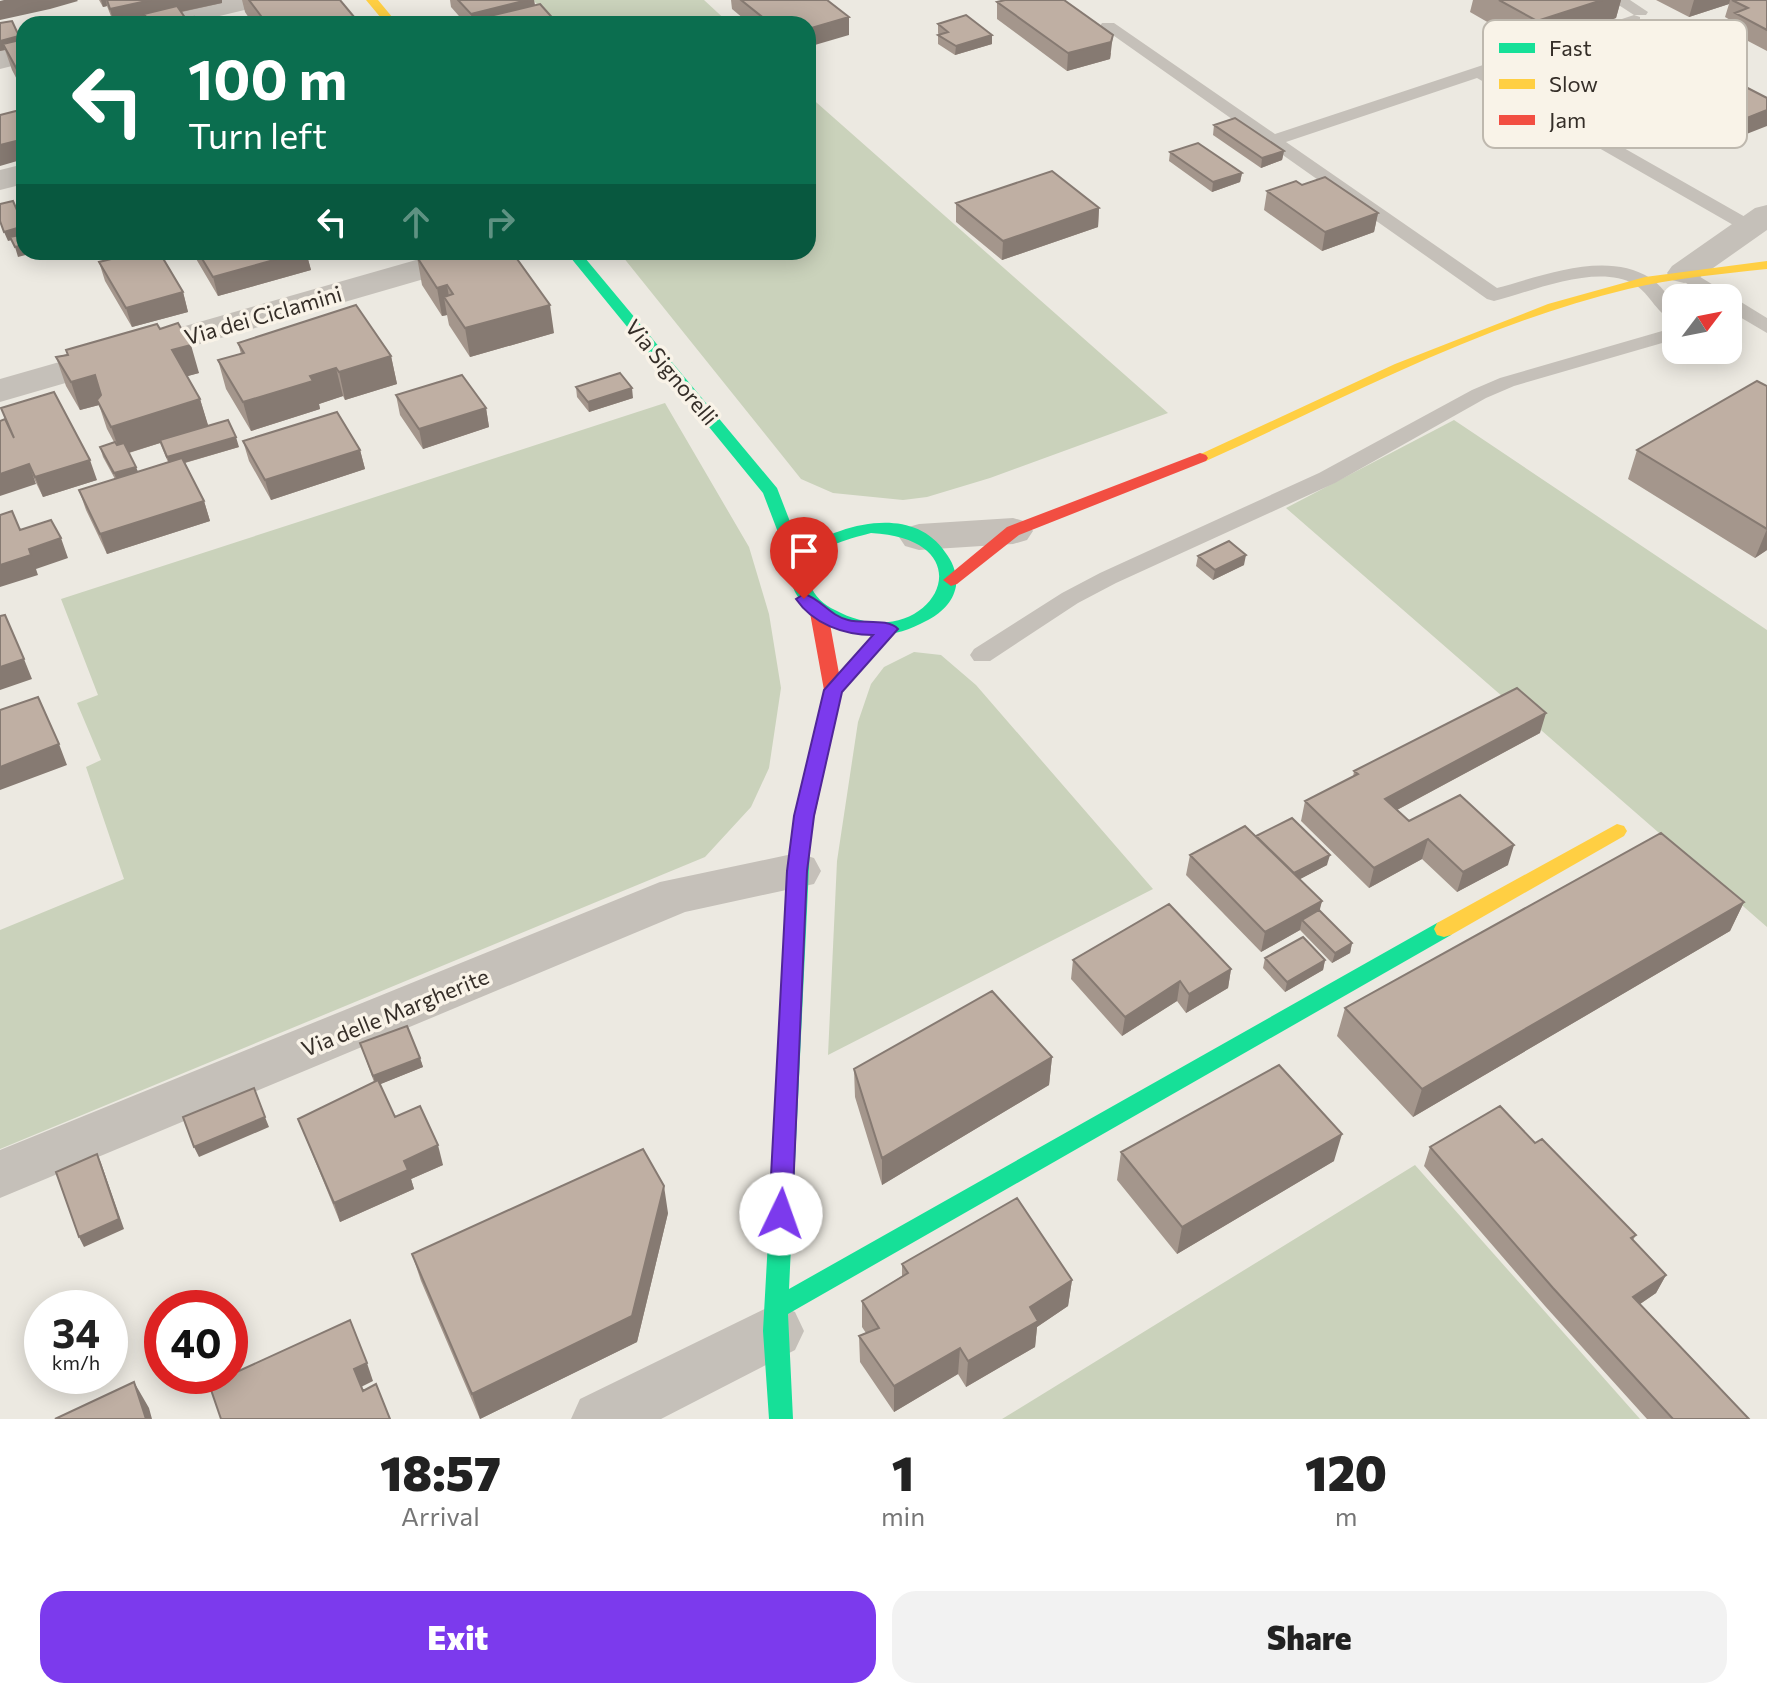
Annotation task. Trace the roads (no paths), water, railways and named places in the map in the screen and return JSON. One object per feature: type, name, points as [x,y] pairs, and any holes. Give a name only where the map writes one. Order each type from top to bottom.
[{"type":"street","points":[[184,16],[251,0]]},
{"type":"street","points":[[372,0],[385,16]]},
{"type":"street","points":[[1684,273],[1758,221]]},
{"type":"street","name":"Via dei Ciclamini","points":[[0,391],[453,260]]},
{"type":"street","name":"Via Signorelli","points":[[580,260],[771,492],[799,567]]},
{"type":"street","points":[[951,580],[1013,531],[1193,461],[1518,318],[1563,302],[1684,273],[1767,265]]},
{"type":"street","name":"Via Signorelli","points":[[771,492],[796,505]]},
{"type":"street","points":[[822,518],[847,531]]},
{"type":"street","points":[[871,528],[896,530],[919,537],[937,549],[948,564],[951,580],[946,597],[933,612],[914,622],[889,629],[863,629],[839,624],[819,613],[804,599],[798,583],[799,567],[809,551],[826,539],[847,531],[871,528]]},
{"type":"street","points":[[919,537],[1013,531]]},
{"type":"street","points":[[781,1419],[776,1319],[797,871],[804,816],[833,690],[819,613]]},
{"type":"street","points":[[870,649],[889,629]]},
{"type":"street","points":[[833,690],[852,669]]},
{"type":"street","points":[[601,1419],[1617,831]]},
{"type":"street","name":"Via delle Margherite","points":[[0,1174],[677,895],[797,871]]},
{"type":"lane","points":[[1619,0],[1637,16],[1626,20]]},
{"type":"lane","points":[[1108,26],[1494,295],[1581,271],[1612,271],[1645,282],[1662,305]]},
{"type":"lane","points":[[1272,141],[1483,71]]},
{"type":"lane","points":[[1479,72],[1483,74]]},
{"type":"lane","points":[[1621,148],[1758,221]]},
{"type":"lane","points":[[1684,273],[1701,284]]},
{"type":"lane","points":[[1742,311],[1767,327]]},
{"type":"lane","points":[[982,655],[1070,598],[1108,578],[1327,478],[1479,394],[1507,382],[1662,337]]}]
